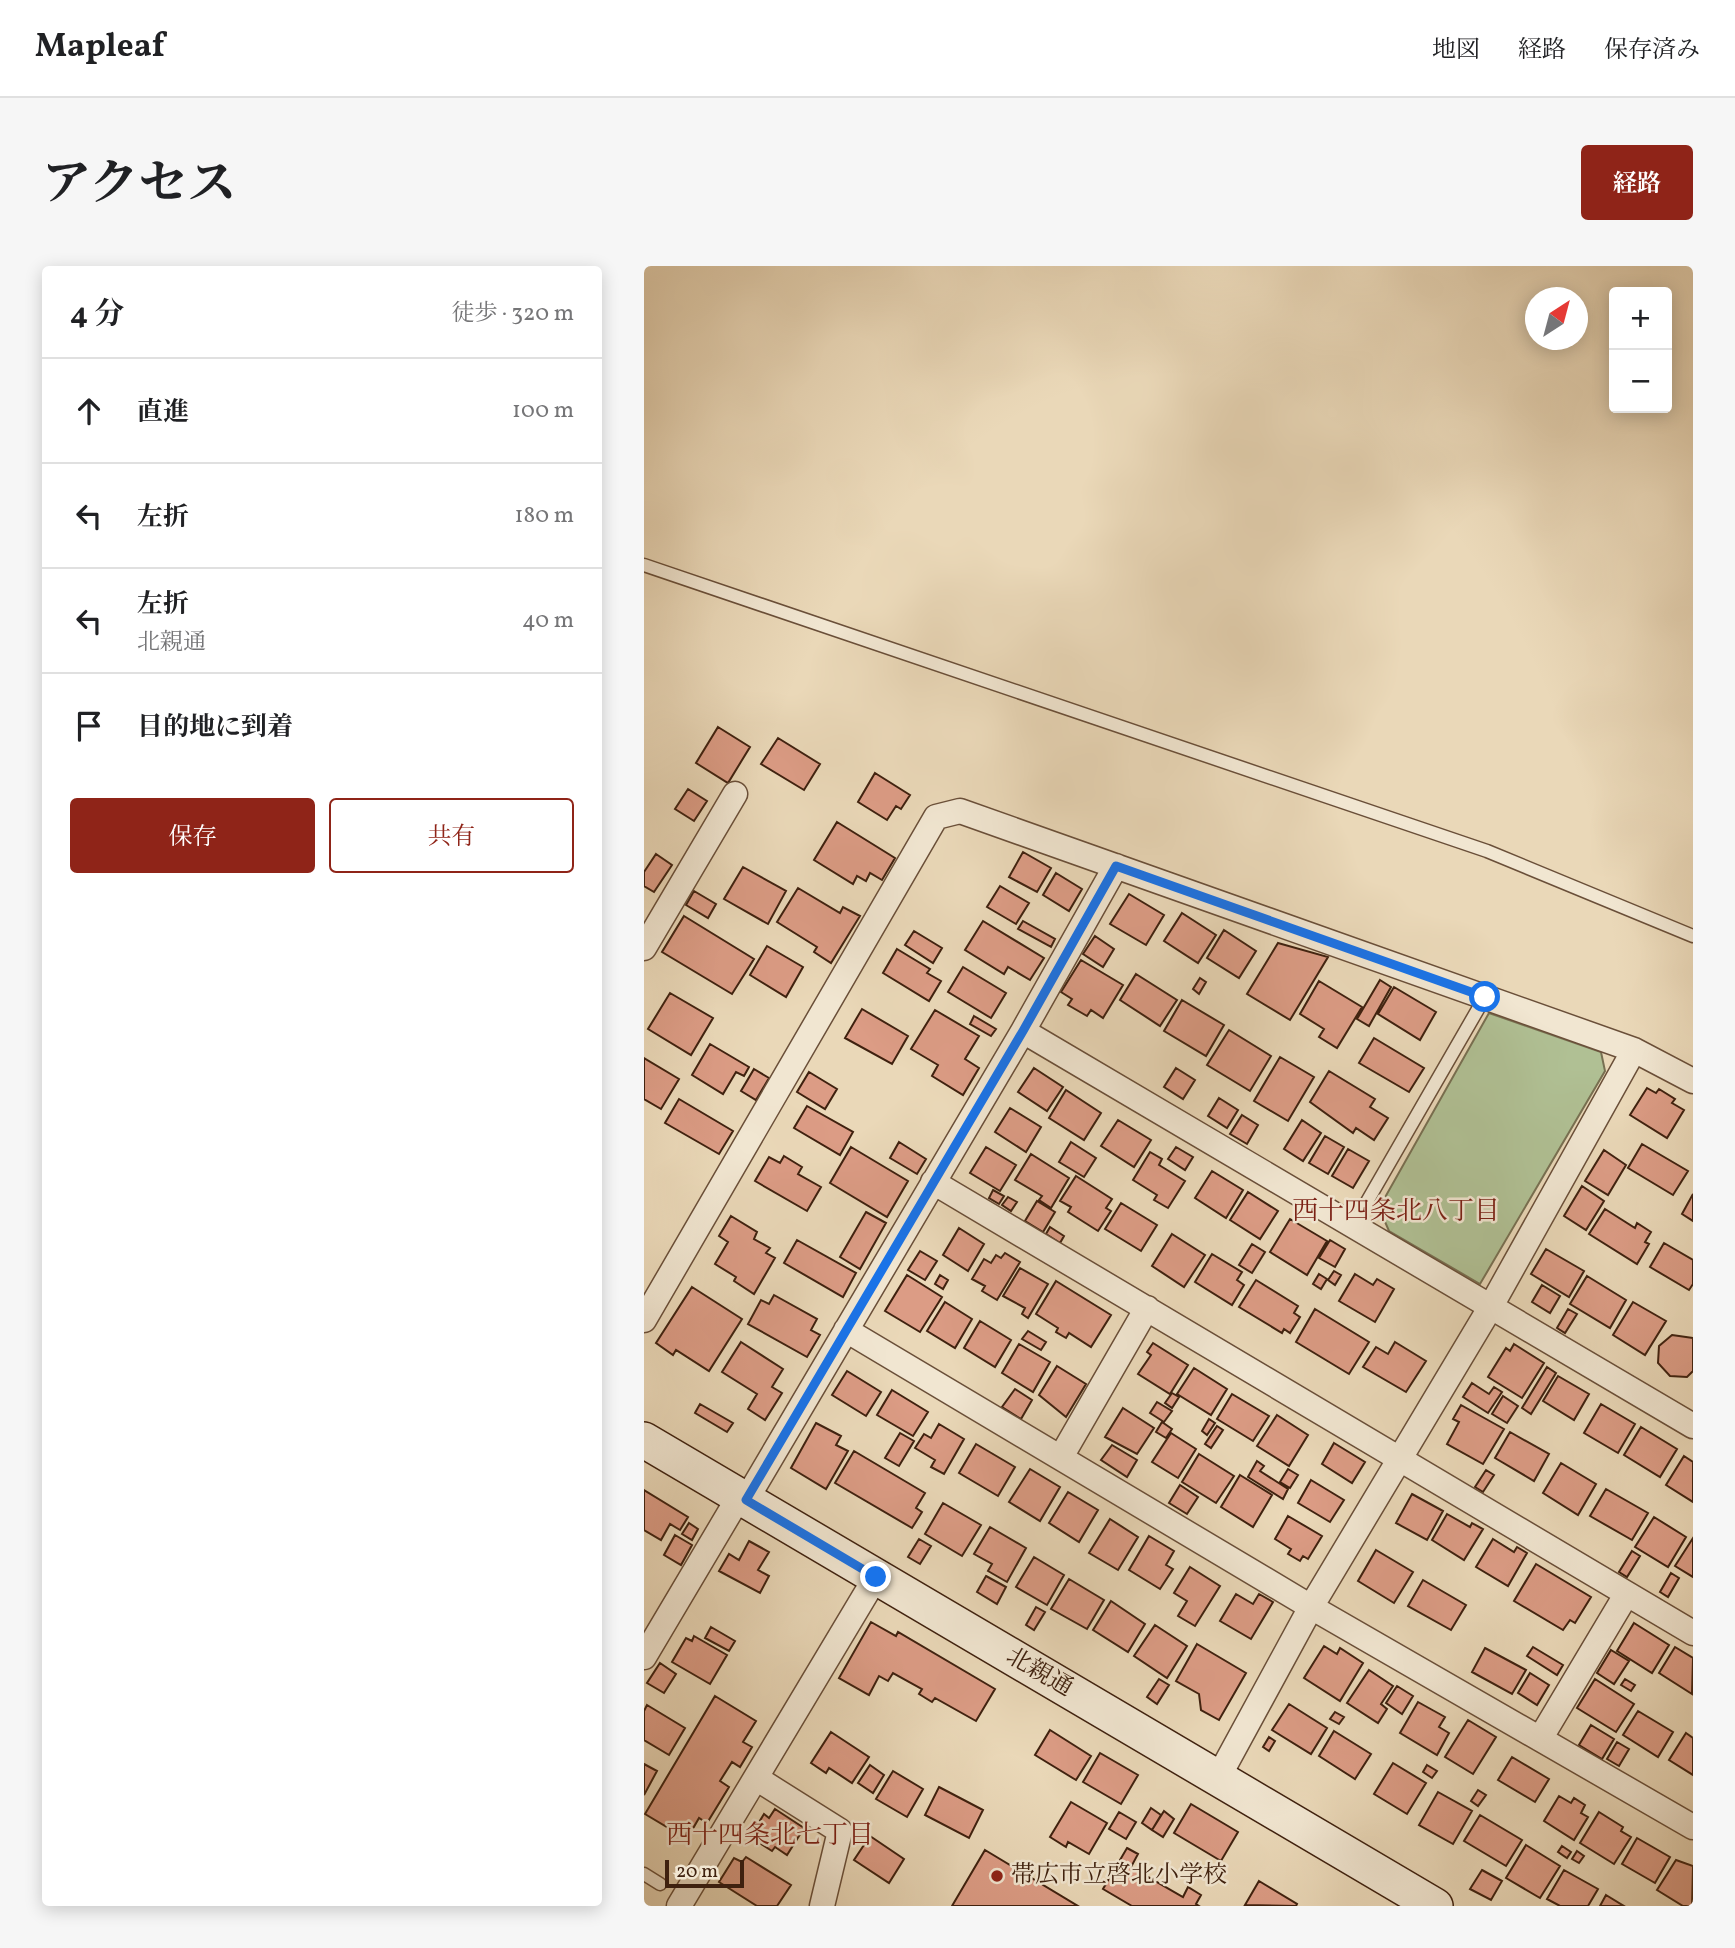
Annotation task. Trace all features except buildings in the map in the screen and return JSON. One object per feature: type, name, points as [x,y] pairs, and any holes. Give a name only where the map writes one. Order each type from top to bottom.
[{"type":"street","points":[[644,948],[735,794]]},
{"type":"street","points":[[644,1320],[936,817],[960,811],[1634,1050],[1693,1081]]},
{"type":"street","points":[[644,1657],[846,1330],[1023,1031],[1116,866]]},
{"type":"street","points":[[1023,1031],[1490,1308],[1691,1421]]},
{"type":"street","points":[[1218,1778],[1311,1607],[1490,1308],[1634,1050]]},
{"type":"street","points":[[933,1182],[1693,1633]]},
{"type":"street","points":[[1061,1457],[1147,1308]]},
{"type":"street","points":[[846,1330],[1311,1607],[1693,1827]]},
{"type":"street","name":"北親通","points":[[644,1440],[1218,1778],[1415,1901]]},
{"type":"street","points":[[679,1906],[876,1577]]},
{"type":"street","points":[[1540,1739],[1626,1595]]},
{"type":"street","points":[[756,1778],[840,1831],[822,1906]]},
{"type":"lane","points":[[644,565],[1487,851],[1693,936]]},
{"type":"lane","points":[[1353,1226],[1485,997]]},
{"type":"lane","points":[[644,1874],[660,1884]]},
{"type":"green space","points":[[1489,1013],[1601,1052],[1605,1071],[1480,1284],[1389,1231],[1379,1208]]},
{"type":"place","name":"帯広市立啓北小学校","points":[[997,1876]]},
{"type":"district","name":"西十四条北八丁目","points":[[1396,1212]]},
{"type":"district","name":"西十四条北七丁目","points":[[770,1836]]},
{"type":"route","points":[[876,1577],[746,1500],[1023,1031],[1116,866],[1485,997]]}]
